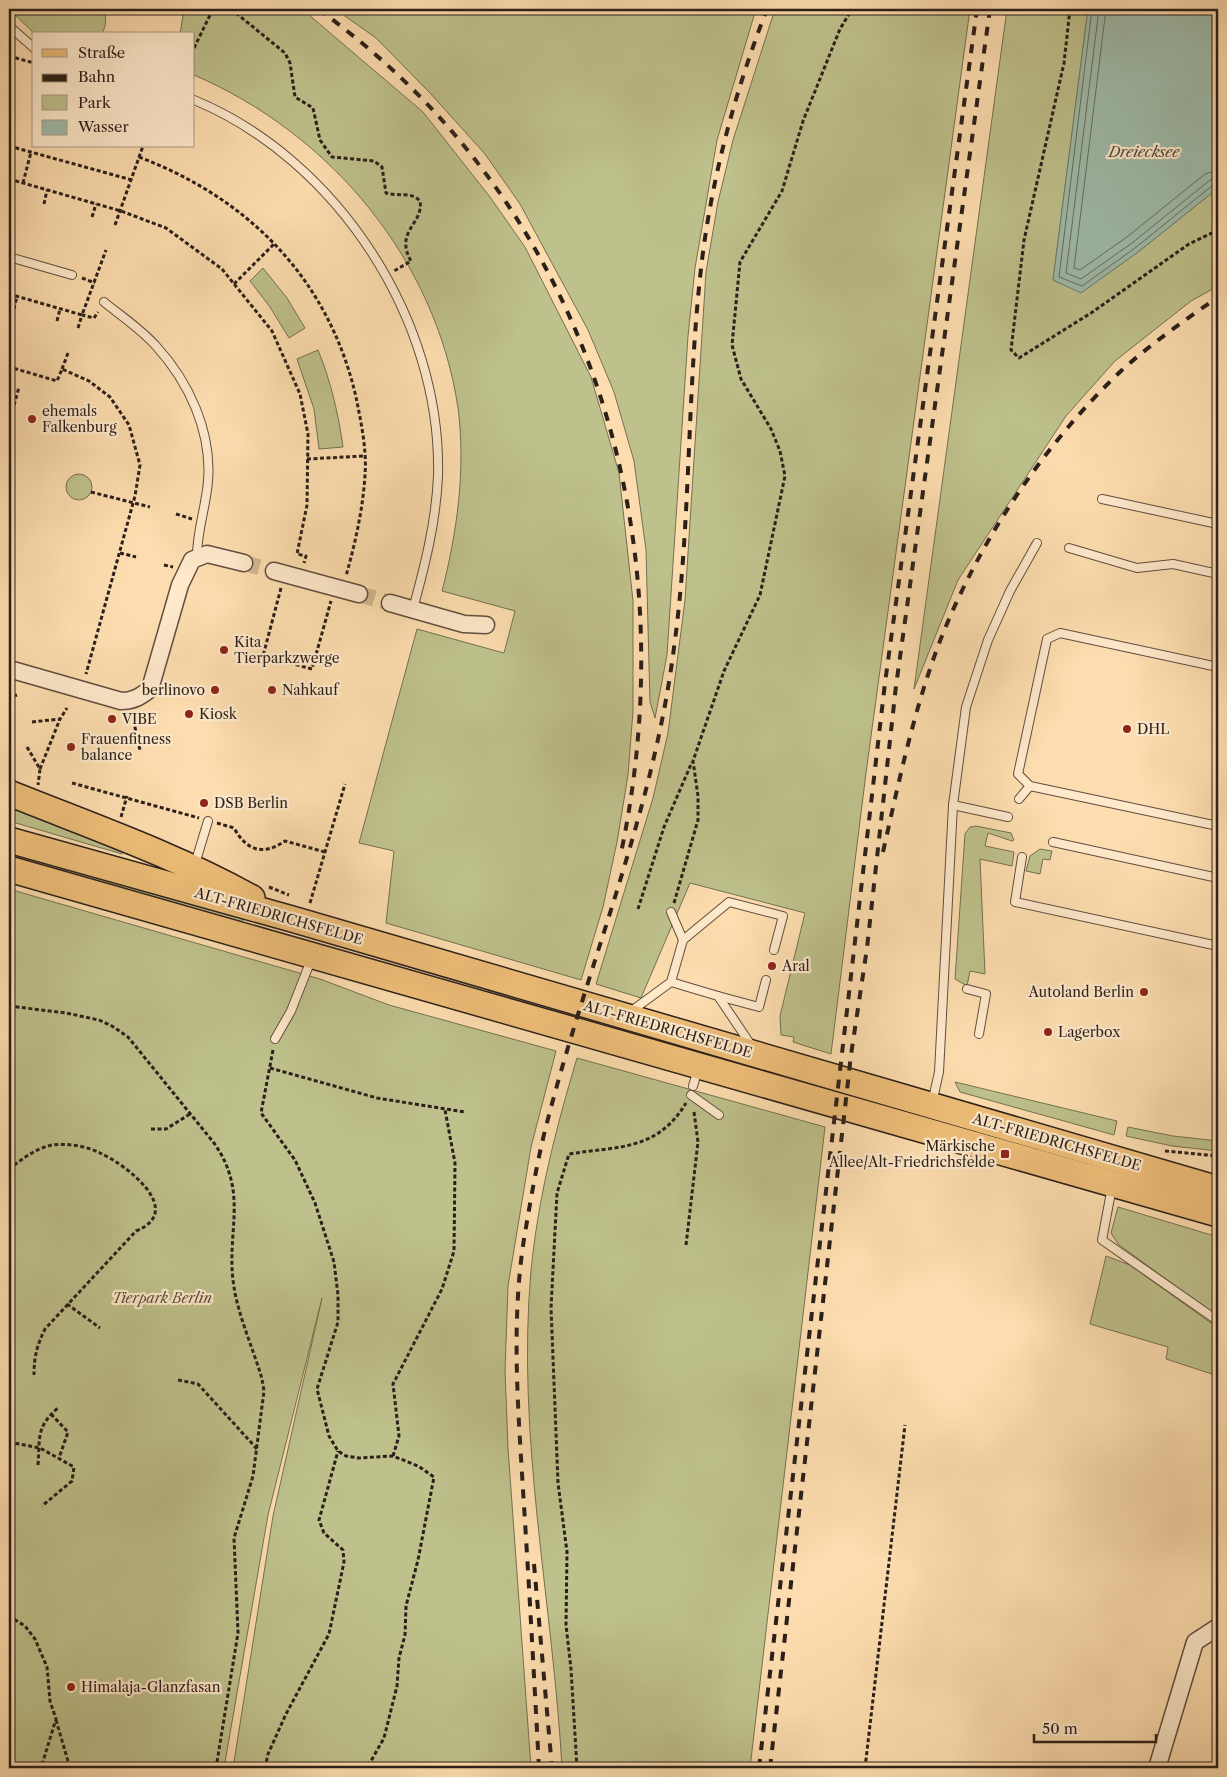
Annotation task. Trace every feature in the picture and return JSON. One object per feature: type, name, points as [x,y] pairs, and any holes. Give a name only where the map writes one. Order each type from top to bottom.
[{"type":"main road","points":[[9,793],[301,912]]},
{"type":"main road","name":"ALT-FRIEDRICHSFELDE","points":[[9,840],[118,871],[301,912],[624,1016],[1218,1189]]},
{"type":"main road","name":"ALT-FRIEDRICHSFELDE","points":[[9,869],[563,1027],[696,1076],[1218,1214]]},
{"type":"main road","points":[[1140,1167],[1218,1170]]},
{"type":"street","points":[[9,669],[130,701],[150,689],[180,585],[192,560],[207,554],[244,563]]},
{"type":"street","points":[[274,571],[359,594]]},
{"type":"street","points":[[390,603],[464,624],[486,625]]},
{"type":"street","points":[[1157,1768],[1192,1649],[1197,1639],[1216,1628]]},
{"type":"lane","points":[[9,26],[32,46]]},
{"type":"lane","points":[[195,101],[241,125],[299,166],[324,191],[369,246],[386,275],[403,312],[426,378],[437,445],[437,483],[431,541],[413,610]]},
{"type":"lane","points":[[9,257],[72,275]]},
{"type":"lane","points":[[104,302],[136,327],[170,362],[186,387],[204,433],[208,457],[208,481],[197,539],[198,556]]},
{"type":"lane","points":[[1102,499],[1218,524]]},
{"type":"lane","points":[[932,1105],[939,1072],[954,805],[966,707],[974,678],[1010,591],[1038,543]]},
{"type":"lane","points":[[1069,548],[1137,568],[1173,564],[1218,574]]},
{"type":"lane","points":[[1218,667],[1060,633],[1047,639],[1018,774],[1030,786],[1218,826]]},
{"type":"lane","points":[[1019,799],[1030,786]]},
{"type":"lane","points":[[954,805],[1008,817]]},
{"type":"lane","points":[[193,868],[208,820]]},
{"type":"lane","points":[[1054,842],[1218,878]]},
{"type":"lane","points":[[1022,857],[1015,902],[1218,946]]},
{"type":"lane","points":[[624,1016],[670,982],[683,940],[729,902],[782,916],[774,950]]},
{"type":"lane","points":[[671,912],[683,940]]},
{"type":"lane","points":[[275,1039],[291,1011],[312,956]]},
{"type":"lane","points":[[670,982],[759,1007],[766,980]]},
{"type":"lane","points":[[967,989],[986,994],[979,1034]]},
{"type":"lane","points":[[718,996],[757,1054]]},
{"type":"lane","points":[[691,1095],[719,1115]]},
{"type":"lane","points":[[1113,1185],[1102,1240],[1218,1321]]},
{"type":"path","points":[[195,46],[213,9]]},
{"type":"path","points":[[231,9],[284,53],[290,63],[295,97],[313,108],[320,140],[332,157],[374,161],[382,167],[386,193],[394,196],[409,194],[420,201],[421,208],[407,232],[405,245],[411,261],[386,275]]},
{"type":"path","points":[[638,909],[664,827],[693,761],[724,671],[760,595],[785,476],[780,451],[770,429],[741,379],[732,345],[740,262],[782,191],[803,121],[840,29],[852,9]]},
{"type":"path","points":[[1070,9],[1064,63],[1024,240],[1012,350],[1019,358],[1091,313],[1189,244],[1218,230]]},
{"type":"path","points":[[9,56],[32,62]]},
{"type":"path","points":[[9,146],[132,180]]},
{"type":"path","points":[[116,225],[142,148]]},
{"type":"path","points":[[23,183],[31,152]]},
{"type":"path","points":[[9,179],[121,211],[166,228],[222,269],[272,331],[300,394],[308,434],[308,505],[297,554],[306,556],[297,588],[282,584],[262,656],[312,669],[332,598],[339,600],[342,589],[358,524],[365,474],[362,425],[350,370],[335,333],[310,288],[274,244],[252,221],[218,196],[175,171],[139,158]]},
{"type":"path","points":[[11,194],[14,181]]},
{"type":"path","points":[[44,204],[47,190]]},
{"type":"path","points":[[92,218],[96,204]]},
{"type":"path","points":[[234,284],[274,244]]},
{"type":"path","points":[[78,328],[106,250]]},
{"type":"path","points":[[9,294],[94,318],[104,302]]},
{"type":"path","points":[[14,309],[17,296]]},
{"type":"path","points":[[57,321],[60,309]]},
{"type":"path","points":[[9,380],[13,368],[57,381],[68,353]]},
{"type":"path","points":[[62,369],[89,381],[110,397],[129,425],[140,465],[134,503],[82,689]]},
{"type":"path","points":[[9,424],[19,387]]},
{"type":"path","points":[[308,459],[364,456]]},
{"type":"path","points":[[90,492],[150,507]]},
{"type":"path","points":[[120,553],[136,557]]},
{"type":"path","points":[[9,698],[17,694]]},
{"type":"path","points":[[130,701],[140,750]]},
{"type":"path","points":[[37,793],[40,769],[60,719],[68,708]]},
{"type":"path","points":[[32,722],[60,719]]},
{"type":"path","points":[[27,747],[40,769]]},
{"type":"path","points":[[671,912],[698,820],[698,796],[693,761]]},
{"type":"path","points":[[301,912],[345,784]]},
{"type":"path","points":[[118,826],[127,796]]},
{"type":"path","points":[[9,1006],[66,1013],[100,1020],[128,1037],[224,1157],[234,1188],[232,1271],[234,1289],[264,1391],[253,1476],[234,1538],[238,1633],[216,1768]]},
{"type":"path","points":[[275,1039],[261,1113],[295,1160],[315,1202],[334,1262],[338,1295],[338,1322],[317,1389],[329,1436],[338,1451],[346,1456],[359,1458],[392,1456],[418,1466],[434,1477],[418,1560],[406,1606],[405,1635],[398,1658],[397,1686],[384,1738],[367,1768]]},
{"type":"path","points":[[270,1068],[377,1098],[465,1112]]},
{"type":"path","points":[[577,1768],[571,1669],[566,1625],[567,1552],[558,1483],[551,1308],[557,1193],[570,1154],[624,1147],[656,1136],[675,1120],[691,1095]]},
{"type":"path","points":[[392,1456],[400,1436],[393,1384],[442,1289],[454,1251],[455,1163],[445,1110]]},
{"type":"path","points":[[151,1129],[166,1129],[190,1114]]},
{"type":"path","points":[[686,1245],[698,1142],[697,1132]]},
{"type":"path","points":[[9,1170],[32,1153],[51,1146],[77,1145],[102,1154],[138,1179],[154,1199],[156,1211],[154,1220],[149,1226],[136,1231],[45,1329],[34,1356],[34,1375]]},
{"type":"path","points":[[67,1304],[100,1328]]},
{"type":"path","points":[[178,1380],[198,1384],[257,1449]]},
{"type":"path","points":[[38,1465],[41,1430],[45,1420],[59,1407]]},
{"type":"path","points":[[52,1414],[68,1432],[59,1458]]},
{"type":"path","points":[[865,1768],[905,1425]]},
{"type":"path","points":[[9,1442],[40,1448],[74,1467],[72,1481],[42,1506]]},
{"type":"path","points":[[265,1768],[268,1754],[286,1714],[329,1634],[344,1562],[343,1550],[324,1532],[318,1520],[338,1451]]},
{"type":"path","points":[[9,1616],[25,1626],[35,1640],[47,1667],[50,1701],[70,1768]]},
{"type":"path","points":[[41,1768],[56,1719]]},
{"type":"green space","points":[[9,9],[77,9],[90,14],[93,9],[101,9],[105,15],[103,32],[33,32]]},
{"type":"green space","points":[[184,9],[302,9],[423,112],[490,197],[525,247],[591,377],[619,473],[633,601],[633,711],[628,775],[617,842],[603,907],[581,980],[386,923],[394,851],[359,843],[417,629],[504,653],[515,611],[442,591],[452,547],[459,501],[461,454],[458,408],[446,354],[427,302],[401,253],[369,208],[332,167],[290,131],[244,100],[195,76],[195,32],[180,32]]},
{"type":"green space","points":[[335,9],[756,9],[717,140],[695,268],[688,336],[667,655],[655,718],[650,702],[646,550],[634,461],[614,392],[588,330],[520,204],[485,154],[430,93],[376,38]]},
{"type":"green space","points":[[775,9],[970,9],[866,773],[831,1054],[793,1042],[794,1037],[781,1035],[780,1016],[805,913],[690,883],[641,998],[596,984],[653,798],[668,733],[685,600],[706,272],[718,202],[733,140]]},
{"type":"green space","points":[[1007,9],[1088,9],[1053,280],[1082,292],[1138,252],[1218,188],[1218,286],[1191,301],[1115,361],[1066,416],[958,580],[914,689]]},
{"type":"green space","points":[[263,268],[287,298],[305,328],[289,338],[270,307],[250,281]]},
{"type":"green space","points":[[318,350],[334,397],[343,447],[319,449],[314,409],[297,359]]},
{"type":"green space","points":[[79,474],[88,478],[92,487],[88,496],[79,500],[70,496],[66,487],[70,478]]},
{"type":"green space","points":[[9,803],[123,848],[122,854],[9,821]]},
{"type":"green space","points":[[976,826],[1011,833],[1014,840],[1012,841],[988,833],[985,846],[1014,852],[1012,866],[980,859],[985,974],[970,971],[967,986],[955,979],[965,834],[970,827]]},
{"type":"green space","points":[[1040,849],[1052,851],[1050,860],[1043,859],[1040,874],[1026,871],[1030,856]]},
{"type":"green space","points":[[9,852],[243,919],[242,924],[9,857]]},
{"type":"green space","name":"Tierpark Berlin","points":[[9,889],[320,979],[389,1005],[556,1051],[531,1147],[508,1286],[505,1371],[508,1448],[531,1768],[233,1768],[273,1516],[322,1298],[268,1515],[224,1768],[9,1768]]},
{"type":"green space","points":[[490,989],[1218,1197],[1218,1203],[488,994]]},
{"type":"green space","points":[[577,1058],[825,1127],[750,1768],[562,1768],[532,1458],[528,1395],[528,1333],[531,1271],[538,1217],[555,1137]]},
{"type":"green space","points":[[955,1082],[1117,1121],[1114,1135],[960,1092]]},
{"type":"green space","points":[[1128,1127],[1173,1136],[1218,1141],[1218,1151],[1172,1146],[1126,1136]]},
{"type":"green space","points":[[1118,1207],[1218,1237],[1218,1317],[1118,1244],[1111,1233]]},
{"type":"green space","points":[[1106,1256],[1130,1265],[1218,1328],[1218,1376],[1166,1359],[1168,1347],[1090,1324]]},
{"type":"water","name":"Dreiecksee","points":[[1088,9],[1218,9],[1218,188],[1138,252],[1081,293],[1053,280]]},
{"type":"tunnel","points":[[244,563],[274,571]]},
{"type":"tunnel","points":[[359,594],[390,603]]},
{"type":"railway","points":[[318,9],[412,88],[489,178],[551,277],[596,384],[626,497],[640,614],[638,733],[621,853]]},
{"type":"railway","points":[[539,1768],[517,1364],[518,1302],[524,1239],[538,1161],[549,1115],[635,830],[663,714],[679,605],[694,353],[703,252],[713,190],[728,128],[736,98],[767,9]]},
{"type":"railway","points":[[759,1768],[885,683],[977,9]]},
{"type":"railway","points":[[770,1768],[851,1055],[867,948],[896,686],[990,9]]},
{"type":"railway","points":[[883,852],[922,693],[940,641],[956,604],[994,531],[1040,462],[1093,399],[1145,350],[1218,297]]},
{"type":"railway","points":[[534,1564],[552,1768]]},
{"type":"place","name":"ehemals Falkenburg","points":[[32,419]]},
{"type":"place","name":"Kita Tierparkzwerge","points":[[224,650]]},
{"type":"place","name":"berlinovo","points":[[215,690]]},
{"type":"place","name":"Nahkauf","points":[[272,690]]},
{"type":"place","name":"Kiosk","points":[[189,714]]},
{"type":"place","name":"VIBE","points":[[112,719]]},
{"type":"place","name":"DHL","points":[[1127,729]]},
{"type":"place","name":"Frauenfitness balance","points":[[71,747]]},
{"type":"place","name":"DSB Berlin","points":[[204,803]]},
{"type":"place","name":"Aral","points":[[772,966]]},
{"type":"place","name":"Autoland Berlin","points":[[1144,992]]},
{"type":"place","name":"Lagerbox","points":[[1048,1032]]},
{"type":"place","name":"Märkische Allee/Alt-Friedrichsfelde","points":[[1005,1154]]},
{"type":"place","name":"Himalaja-Glanzfasan","points":[[71,1687]]}]
